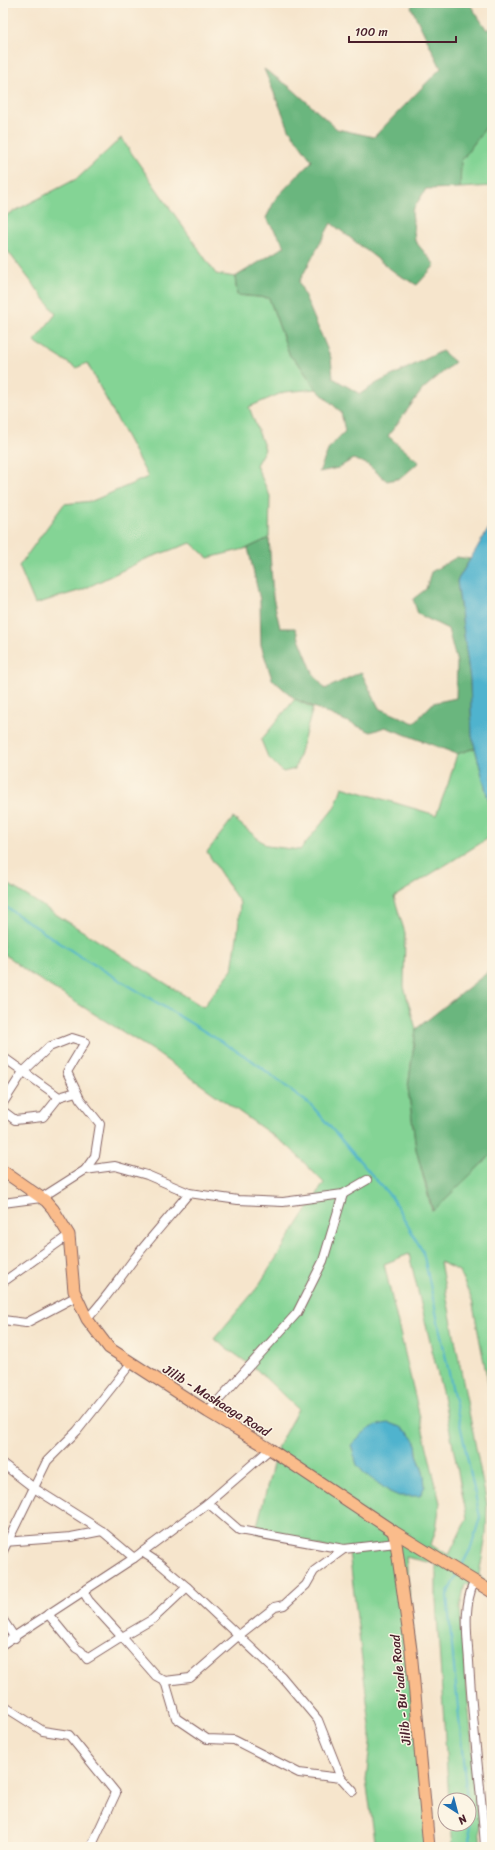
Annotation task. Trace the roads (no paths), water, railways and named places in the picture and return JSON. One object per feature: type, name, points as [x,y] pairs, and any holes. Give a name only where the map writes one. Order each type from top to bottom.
[{"type":"main road","name":"Jilib - Mashaaga Road","points":[[3,1171],[41,1198],[53,1209],[69,1234],[74,1291],[87,1319],[109,1348],[208,1412],[270,1449],[393,1530],[492,1592]]},
{"type":"main road","name":"Jilib - Bu'aale Road","points":[[393,1530],[411,1650],[429,1847]]},
{"type":"street","points":[[3,1103],[23,1072],[49,1047],[72,1038],[84,1042],[67,1072],[80,1099],[100,1124],[95,1156],[85,1170],[41,1198],[3,1203]]},
{"type":"street","points":[[3,1057],[59,1097]]},
{"type":"street","points":[[3,1111],[15,1120],[43,1117],[59,1097],[76,1092]]},
{"type":"street","points":[[85,1170],[115,1166],[147,1175],[189,1193],[238,1200],[283,1202],[343,1194],[367,1180]]},
{"type":"street","points":[[87,1319],[103,1302],[166,1218],[189,1193]]},
{"type":"street","points":[[208,1412],[297,1312],[323,1262],[343,1194]]},
{"type":"street","points":[[3,1278],[6,1280],[69,1234]]},
{"type":"street","points":[[3,1320],[26,1323],[76,1296]]},
{"type":"street","points":[[3,1551],[6,1542],[48,1462],[77,1431],[132,1362]]},
{"type":"street","points":[[3,1644],[15,1638],[48,1614],[134,1558],[208,1503],[270,1449]]},
{"type":"street","points":[[3,1464],[34,1488],[102,1531],[134,1558]]},
{"type":"street","points":[[208,1503],[239,1530],[344,1549],[396,1543]]},
{"type":"street","points":[[6,1542],[71,1537],[102,1531]]},
{"type":"street","points":[[83,1592],[89,1601],[156,1676],[165,1681],[190,1678],[238,1636],[275,1607],[284,1605],[306,1585],[314,1571],[344,1549]]},
{"type":"street","points":[[142,1552],[188,1586],[282,1677],[318,1720],[341,1778],[353,1790]]},
{"type":"street","points":[[470,1579],[470,1592],[467,1609],[470,1696],[485,1847]]},
{"type":"street","points":[[48,1614],[87,1659],[153,1619],[188,1586]]},
{"type":"street","points":[[3,1620],[15,1638]]},
{"type":"street","points":[[165,1681],[176,1718],[207,1739],[234,1740],[299,1773],[341,1778]]},
{"type":"street","points":[[3,1703],[5,1707],[43,1731],[68,1735],[116,1793],[91,1847]]},
{"type":"water","points":[[492,523],[492,814],[472,736],[470,680],[457,581]]},
{"type":"water","points":[[389,1423],[400,1427],[409,1433],[416,1442],[417,1454],[424,1475],[425,1486],[420,1496],[399,1496],[390,1492],[364,1473],[357,1465],[351,1445],[372,1427]]},
{"type":"waterway","points":[[3,905],[75,953],[250,1059],[312,1106],[392,1198],[423,1252],[480,1517],[471,1548],[460,1569]]},
{"type":"waterway","points":[[457,1574],[447,1595],[466,1792]]},
{"type":"waterway","points":[[470,1832],[471,1847]]}]
